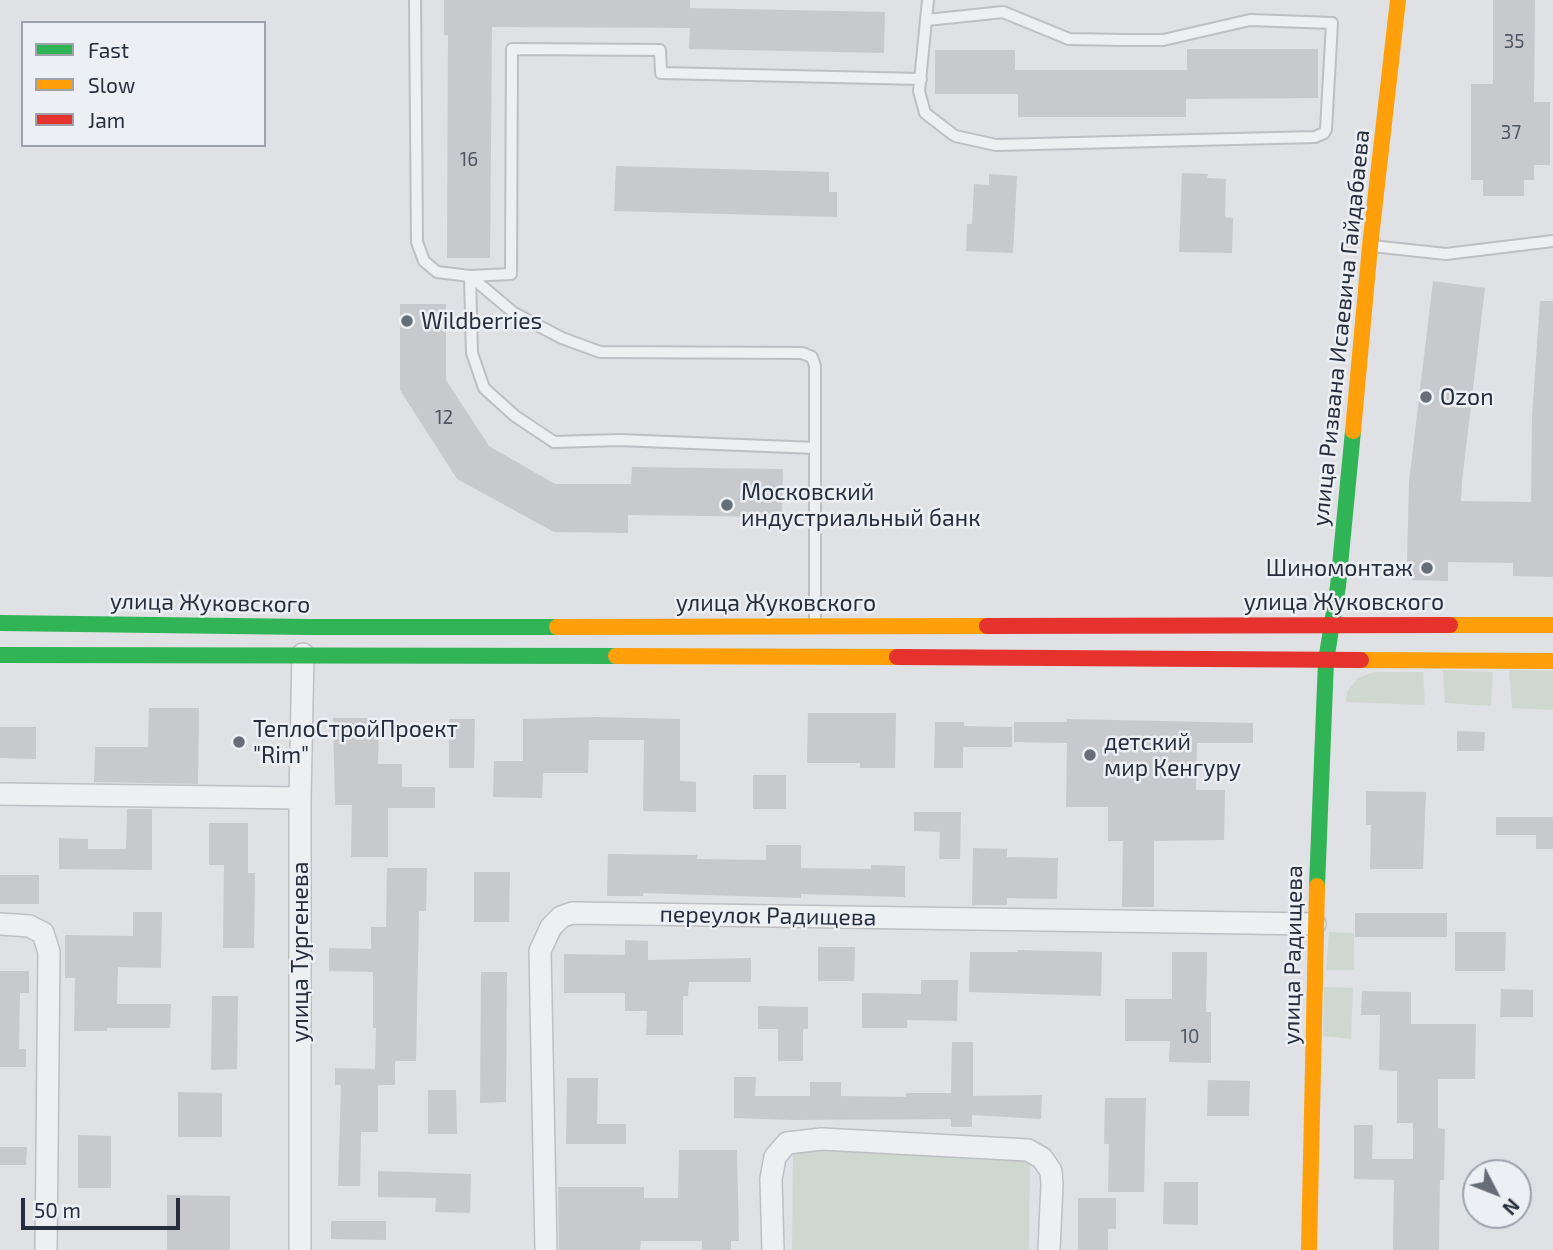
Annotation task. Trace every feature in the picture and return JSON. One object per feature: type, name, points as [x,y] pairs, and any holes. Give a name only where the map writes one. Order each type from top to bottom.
[{"type":"main road","name":"улица Ризвана Исаевича Гайдабаева","points":[[1326,660],[1333,624],[1370,246],[1398,0]]},
{"type":"main road","name":"улица Жуковского","points":[[0,623],[296,626],[1553,625]]},
{"type":"main road","points":[[0,655],[303,654],[1553,661]]},
{"type":"main road","name":"улица Радищева","points":[[1309,1250],[1315,924],[1326,660]]},
{"type":"street","name":"улица Тургенева","points":[[300,1250],[300,798],[303,654]]},
{"type":"street","points":[[0,794],[300,798]]},
{"type":"street","name":"переулок Радищева","points":[[546,1250],[540,951],[545,936],[561,917],[572,913],[1315,924]]},
{"type":"street","points":[[0,925],[29,926],[43,933],[49,951],[51,971],[46,1250]]},
{"type":"street","points":[[773,1250],[771,1179],[775,1157],[787,1143],[822,1139],[1028,1150],[1042,1158],[1051,1171],[1049,1250]]},
{"type":"lane","points":[[415,0],[417,242],[424,261],[438,272],[470,276],[511,274],[512,49],[660,50],[661,73],[921,79]]},
{"type":"lane","points":[[927,20],[1003,12],[1069,39],[1124,40],[1163,40],[1251,20],[1332,23],[1328,125],[1324,133],[1315,137],[996,145],[955,136],[925,113],[919,91],[928,0]]},
{"type":"lane","points":[[1370,246],[1446,254],[1553,241]]},
{"type":"lane","points":[[470,276],[472,353],[484,388],[515,416],[554,442],[618,440],[815,448]]},
{"type":"lane","points":[[470,276],[514,313],[562,338],[600,352],[807,354],[811,357],[815,366],[815,625]]},
{"type":"shaded area","points":[[1443,670],[1493,672],[1491,706],[1445,703]]},
{"type":"shaded area","points":[[1509,670],[1553,671],[1553,710],[1512,708]]},
{"type":"shaded area","points":[[1374,672],[1423,672],[1425,705],[1346,702],[1347,692],[1358,678]]},
{"type":"shaded area","points":[[1329,932],[1354,933],[1354,970],[1326,970]]},
{"type":"shaded area","points":[[1324,987],[1353,988],[1351,1039],[1323,1036]]},
{"type":"shaded area","points":[[793,1150],[1030,1157],[1029,1250],[792,1250]]},
{"type":"building","points":[[444,0],[690,0],[690,8],[885,12],[884,53],[689,49],[690,28],[492,27],[490,258],[447,258],[448,35],[444,35]]},
{"type":"building","points":[[1493,0],[1535,0],[1534,102],[1550,102],[1550,165],[1534,165],[1534,180],[1524,180],[1524,196],[1483,196],[1483,180],[1471,180],[1471,84],[1493,84]]},
{"type":"building","points":[[1187,49],[1318,49],[1318,98],[1186,99],[1186,117],[1018,117],[1018,94],[935,94],[935,50],[1015,50],[1015,70],[1187,70]]},
{"type":"building","points":[[616,166],[829,172],[829,192],[837,192],[837,217],[614,211]]},
{"type":"building","points":[[1182,173],[1208,174],[1207,178],[1226,179],[1225,217],[1233,218],[1232,253],[1179,252]]},
{"type":"building","points":[[989,174],[1017,176],[1013,253],[966,251],[967,224],[972,224],[974,184],[989,185]]},
{"type":"building","points":[[1433,281],[1485,288],[1461,501],[1531,502],[1532,416],[1540,301],[1553,301],[1553,577],[1513,576],[1513,563],[1448,562],[1448,581],[1412,580],[1412,562],[1407,562],[1409,482]]},
{"type":"building","points":[[400,304],[446,304],[446,380],[489,446],[555,484],[631,484],[632,467],[783,469],[782,517],[628,515],[628,533],[554,532],[457,479],[400,390]]},
{"type":"building","points":[[149,708],[199,708],[198,784],[94,782],[95,747],[148,747]]},
{"type":"building","points":[[808,713],[896,713],[895,768],[860,768],[860,763],[807,763]]},
{"type":"building","points":[[333,718],[379,718],[378,764],[402,764],[402,787],[435,787],[435,808],[388,808],[388,857],[351,857],[352,805],[335,805]]},
{"type":"building","points":[[449,719],[475,719],[474,768],[449,768]]},
{"type":"building","points":[[523,719],[680,719],[680,781],[696,782],[696,812],[643,811],[644,740],[589,740],[588,773],[543,773],[542,798],[493,797],[494,761],[523,761]]},
{"type":"building","points":[[1067,719],[1253,723],[1253,743],[1197,743],[1196,790],[1225,790],[1224,840],[1154,841],[1154,907],[1122,907],[1123,841],[1108,841],[1108,807],[1066,807],[1067,743],[1014,742],[1014,722],[1067,722]]},
{"type":"building","points":[[935,722],[964,722],[964,726],[1012,727],[1012,747],[963,747],[963,768],[934,768]]},
{"type":"building","points":[[0,727],[36,727],[36,759],[0,758]]},
{"type":"building","points":[[1457,731],[1485,732],[1484,751],[1457,751]]},
{"type":"building","points":[[753,775],[786,775],[786,809],[753,809]]},
{"type":"building","points":[[1366,791],[1426,792],[1423,869],[1370,869],[1371,825],[1366,825]]},
{"type":"building","points":[[127,809],[152,809],[152,870],[59,869],[59,838],[88,839],[88,849],[126,849]]},
{"type":"building","points":[[914,812],[961,812],[960,859],[939,859],[940,832],[914,831]]},
{"type":"building","points":[[1496,817],[1553,817],[1553,849],[1536,849],[1536,835],[1496,835]]},
{"type":"building","points":[[209,823],[248,823],[248,873],[255,873],[254,948],[223,948],[224,865],[209,865]]},
{"type":"building","points":[[766,845],[801,845],[801,868],[871,869],[871,865],[905,866],[905,897],[801,894],[801,898],[643,893],[643,896],[607,896],[608,854],[697,855],[697,859],[766,860]]},
{"type":"building","points":[[973,848],[1007,849],[1007,857],[1058,858],[1057,899],[1007,898],[1007,905],[972,905]]},
{"type":"building","points":[[387,868],[427,868],[426,911],[419,911],[416,1061],[395,1061],[395,1085],[378,1085],[378,1132],[361,1132],[360,1186],[338,1186],[341,1085],[335,1085],[335,1068],[375,1069],[376,1028],[373,1028],[373,972],[329,971],[329,948],[371,949],[371,927],[386,927]]},
{"type":"building","points":[[474,872],[510,872],[509,922],[474,922]]},
{"type":"building","points":[[0,875],[39,875],[39,904],[0,904]]},
{"type":"building","points":[[133,912],[162,912],[161,968],[118,967],[117,1004],[171,1004],[170,1028],[74,1031],[75,978],[65,978],[65,935],[133,936]]},
{"type":"building","points":[[1355,913],[1447,913],[1447,937],[1355,937]]},
{"type":"building","points":[[1455,932],[1506,932],[1505,971],[1455,971]]},
{"type":"building","points":[[625,940],[648,941],[648,960],[751,958],[751,982],[689,982],[688,996],[683,996],[683,1035],[646,1035],[647,1011],[625,1011],[625,993],[564,993],[564,954],[625,955]]},
{"type":"building","points":[[818,947],[855,947],[854,981],[818,981]]},
{"type":"building","points":[[970,952],[1102,952],[1101,996],[969,992]]},
{"type":"building","points":[[1172,952],[1207,952],[1206,1012],[1211,1012],[1211,1063],[1169,1062],[1170,1041],[1125,1041],[1125,999],[1172,999]]},
{"type":"building","points":[[0,971],[29,971],[29,993],[20,993],[19,1049],[26,1049],[26,1067],[0,1067]]},
{"type":"building","points":[[481,972],[507,972],[506,1102],[480,1103]]},
{"type":"building","points":[[921,980],[958,980],[957,1021],[907,1020],[907,1028],[862,1028],[862,993],[921,994]]},
{"type":"building","points":[[1501,989],[1533,990],[1533,1017],[1500,1017]]},
{"type":"building","points":[[1362,991],[1411,992],[1411,1024],[1476,1024],[1475,1079],[1438,1079],[1438,1128],[1445,1129],[1444,1180],[1440,1180],[1439,1250],[1393,1250],[1394,1180],[1354,1179],[1354,1125],[1373,1125],[1372,1159],[1413,1159],[1413,1123],[1397,1123],[1397,1071],[1379,1070],[1380,1015],[1361,1015]]},
{"type":"building","points":[[212,996],[238,996],[237,1069],[211,1070]]},
{"type":"building","points":[[758,1006],[808,1007],[808,1029],[803,1029],[803,1061],[778,1061],[778,1029],[758,1029]]},
{"type":"building","points":[[952,1042],[973,1042],[973,1096],[1042,1095],[1041,1119],[972,1115],[972,1127],[951,1127],[951,1119],[734,1118],[734,1077],[756,1077],[755,1096],[810,1096],[810,1082],[841,1082],[841,1096],[906,1097],[906,1093],[951,1093]]},
{"type":"building","points":[[567,1078],[598,1078],[597,1124],[626,1124],[626,1144],[566,1144]]},
{"type":"building","points":[[1208,1080],[1250,1081],[1249,1116],[1207,1116]]},
{"type":"building","points":[[428,1090],[456,1090],[457,1134],[428,1134]]},
{"type":"building","points":[[178,1092],[222,1093],[222,1137],[178,1137]]},
{"type":"building","points":[[1105,1098],[1146,1098],[1144,1192],[1108,1192],[1109,1144],[1104,1144]]},
{"type":"building","points":[[78,1135],[111,1136],[111,1188],[78,1188]]},
{"type":"building","points":[[0,1147],[27,1147],[26,1165],[0,1165]]},
{"type":"building","points":[[679,1150],[737,1150],[739,1241],[731,1241],[731,1250],[702,1250],[702,1241],[641,1241],[640,1250],[559,1250],[558,1187],[644,1187],[644,1198],[678,1198]]},
{"type":"building","points":[[378,1171],[471,1174],[470,1213],[435,1212],[436,1198],[378,1197]]},
{"type":"building","points":[[1164,1182],[1198,1182],[1198,1225],[1163,1224]]},
{"type":"building","points":[[167,1195],[230,1196],[230,1250],[167,1250]]},
{"type":"building","points":[[1078,1198],[1116,1198],[1116,1229],[1108,1229],[1108,1250],[1078,1250]]},
{"type":"building","points":[[331,1221],[386,1221],[386,1240],[331,1239]]},
{"type":"traffic: fast","points":[[1317,886],[1326,661],[1338,586],[1353,431]]},
{"type":"traffic: fast","points":[[0,623],[557,627]]},
{"type":"traffic: fast","points":[[0,655],[616,656]]},
{"type":"traffic: slow","points":[[1353,431],[1370,246],[1398,0]]},
{"type":"traffic: slow","points":[[1450,625],[1553,625]]},
{"type":"traffic: slow","points":[[557,627],[987,626]]},
{"type":"traffic: slow","points":[[616,656],[897,657]]},
{"type":"traffic: slow","points":[[1361,660],[1553,661]]},
{"type":"traffic: slow","points":[[1309,1250],[1317,886]]},
{"type":"traffic: jam","points":[[987,626],[1450,625]]},
{"type":"traffic: jam","points":[[897,657],[1361,660]]},
{"type":"place","name":"Wildberries","points":[[407,321]]},
{"type":"place","name":"Ozon","points":[[1426,397]]},
{"type":"place","name":"Московский индустриальный банк","points":[[727,505]]},
{"type":"place","name":"Шиномонтаж","points":[[1427,568]]},
{"type":"place","name":"ТеплоСтройПроект \"Rim\"","points":[[239,742]]},
{"type":"place","name":"детский мир Кенгуру","points":[[1090,755]]}]
